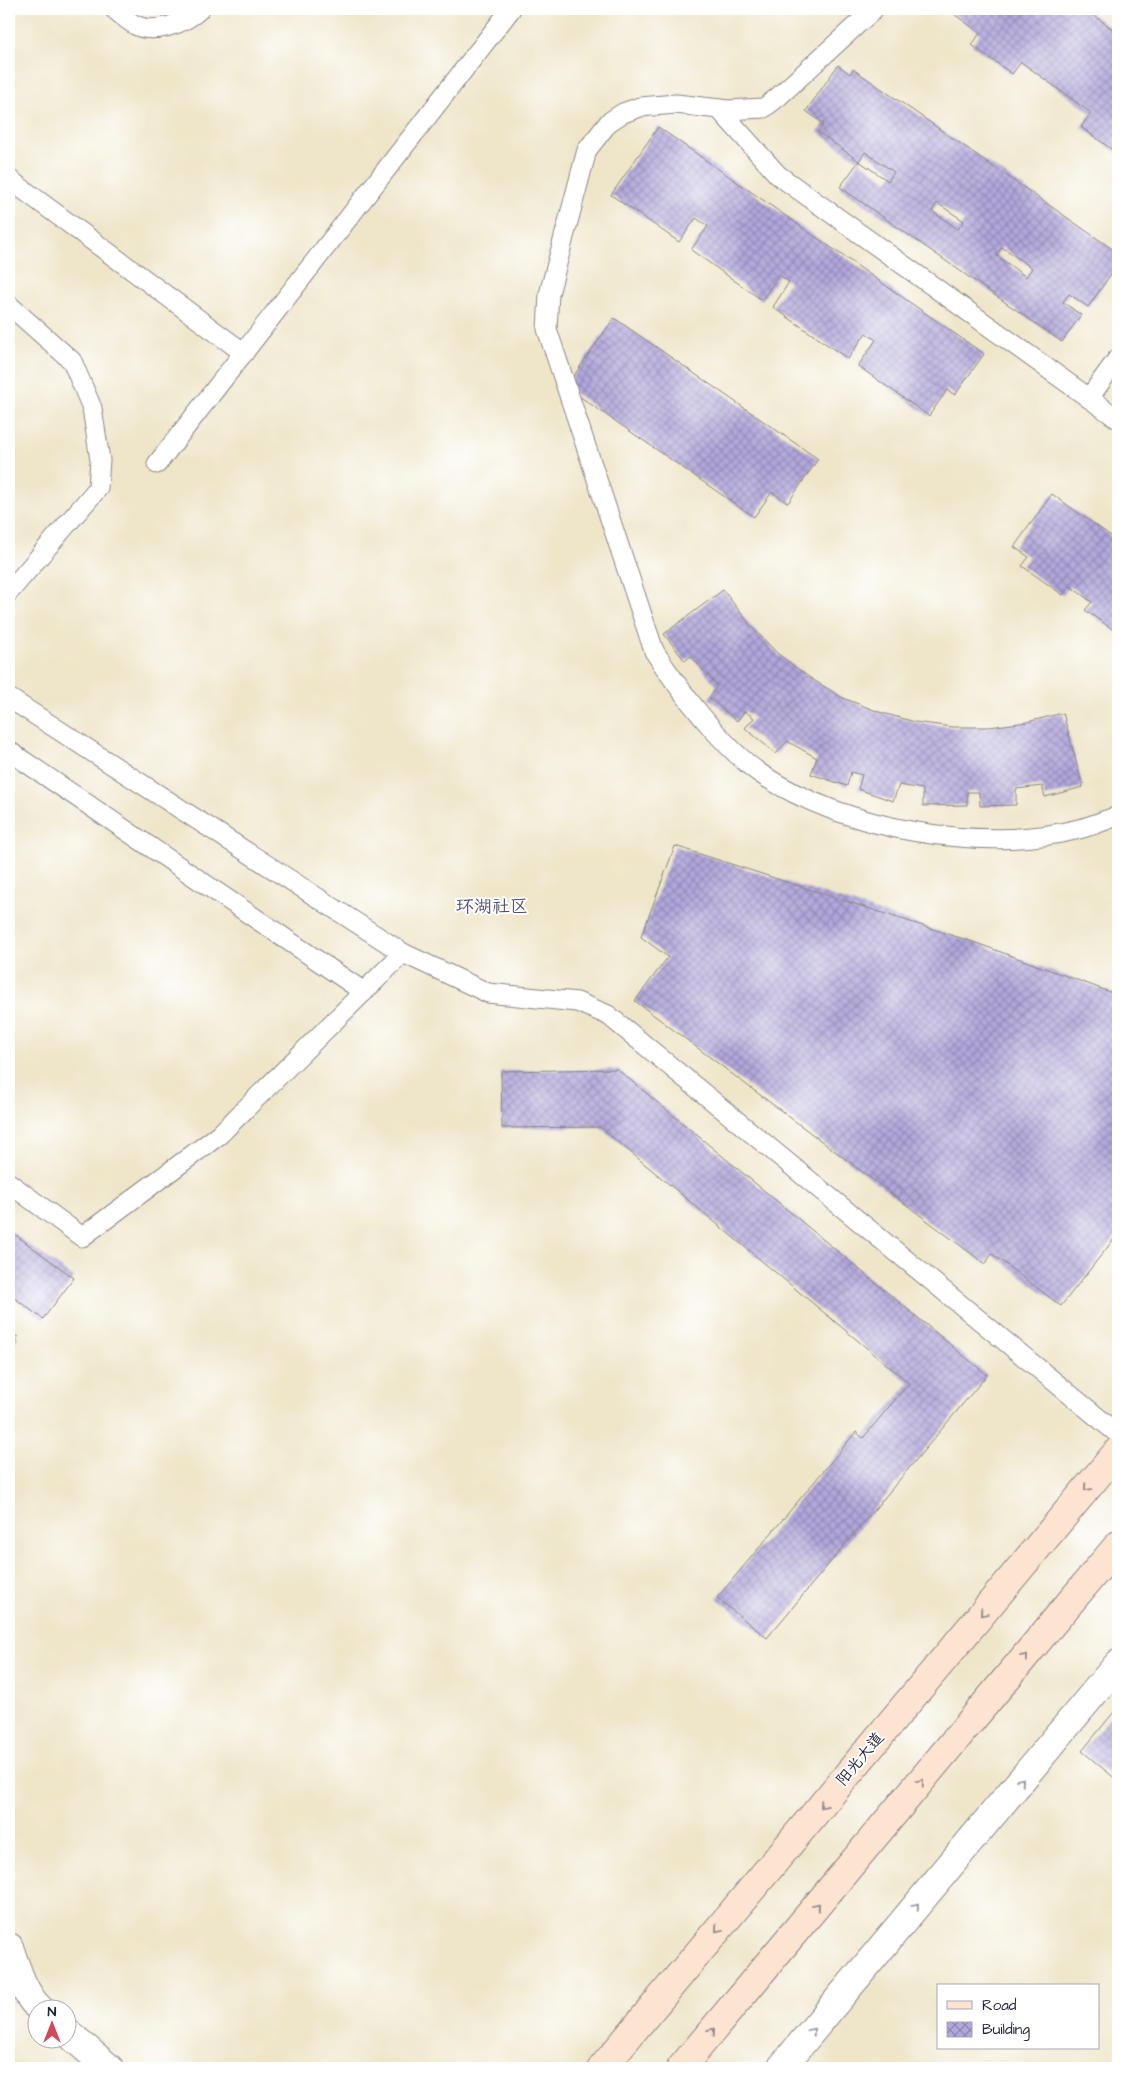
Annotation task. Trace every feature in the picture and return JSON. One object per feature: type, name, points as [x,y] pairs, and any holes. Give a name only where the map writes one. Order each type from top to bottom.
[{"type":"main road","name":"阳光大道","points":[[602,2068],[1118,1451]]},
{"type":"main road","points":[[681,2068],[1118,1546]]},
{"type":"street","points":[[781,2068],[1118,1664]]},
{"type":"street","points":[[9,1948],[19,1975],[32,2000]]},
{"type":"street","points":[[78,2041],[109,2068]]},
{"type":"lane","points":[[114,9],[136,26],[162,28],[192,17],[200,9]]},
{"type":"lane","points":[[874,9],[764,108],[718,109],[676,104],[640,106],[609,122],[597,134],[587,150],[550,294],[547,330],[654,651],[673,680],[740,757],[760,773],[806,799],[855,817],[906,830],[983,838],[1026,837],[1078,829],[1118,816]]},
{"type":"lane","points":[[157,464],[505,11]]},
{"type":"lane","points":[[718,109],[778,175],[1118,419]]},
{"type":"lane","points":[[9,180],[244,352]]},
{"type":"lane","points":[[9,305],[72,361],[92,408],[100,460],[98,488],[9,592]]},
{"type":"lane","points":[[1089,398],[1118,358]]},
{"type":"lane","points":[[9,698],[403,953],[488,993],[577,1002],[608,1014],[1118,1434]]},
{"type":"lane","points":[[9,751],[364,992]]},
{"type":"lane","points":[[9,1183],[82,1237],[219,1135],[403,953]]},
{"type":"building","points":[[947,9],[1085,9],[1118,33],[1118,154],[1081,127],[1091,113],[1021,62],[1012,74],[972,45],[980,33]]},
{"type":"building","points":[[838,65],[850,74],[853,69],[1118,253],[1115,258],[1118,260],[1118,264],[1088,307],[1069,294],[1063,302],[1081,315],[1062,342],[840,187],[859,161],[818,132],[824,124],[806,111]],"holes":[[[865,152],[894,172],[888,181],[859,161]],[[937,203],[964,221],[958,229],[932,211]],[[1002,247],[1032,268],[1026,277],[996,255]]]},
{"type":"building","points":[[658,127],[984,354],[955,395],[947,390],[929,416],[858,366],[876,340],[866,333],[848,359],[773,307],[789,282],[779,275],[762,300],[691,250],[708,226],[696,218],[679,242],[611,195]]},
{"type":"building","points":[[614,318],[818,459],[788,503],[772,492],[754,517],[566,387]]},
{"type":"building","points":[[1052,494],[1118,541],[1118,633],[1085,610],[1092,602],[1070,586],[1063,595],[1022,566],[1029,557],[1014,547]]},
{"type":"building","points":[[723,590],[751,626],[778,654],[810,678],[843,698],[879,712],[915,722],[952,727],[989,727],[1027,722],[1063,713],[1083,787],[1045,797],[1042,786],[1016,789],[1016,805],[980,806],[979,792],[967,792],[967,805],[923,806],[923,789],[899,785],[893,801],[858,789],[862,775],[851,772],[847,786],[811,774],[817,758],[787,741],[776,754],[745,728],[754,718],[745,711],[737,721],[709,698],[717,686],[691,656],[685,661],[664,634]]},
{"type":"building","points":[[675,846],[979,944],[1118,995],[1118,1234],[1061,1306],[992,1254],[985,1264],[635,1001],[668,957],[641,937]]},
{"type":"building","points":[[617,1069],[987,1375],[767,1638],[717,1598],[856,1432],[863,1438],[909,1383],[600,1127],[502,1128],[501,1071]]},
{"type":"building","points":[[9,1230],[74,1278],[43,1319],[9,1294]]},
{"type":"building","points":[[9,1332],[18,1337],[9,1352]]},
{"type":"building","points":[[1118,1707],[1118,1781],[1082,1751]]},
{"type":"district","name":"环湖社区","points":[[492,906]]}]
